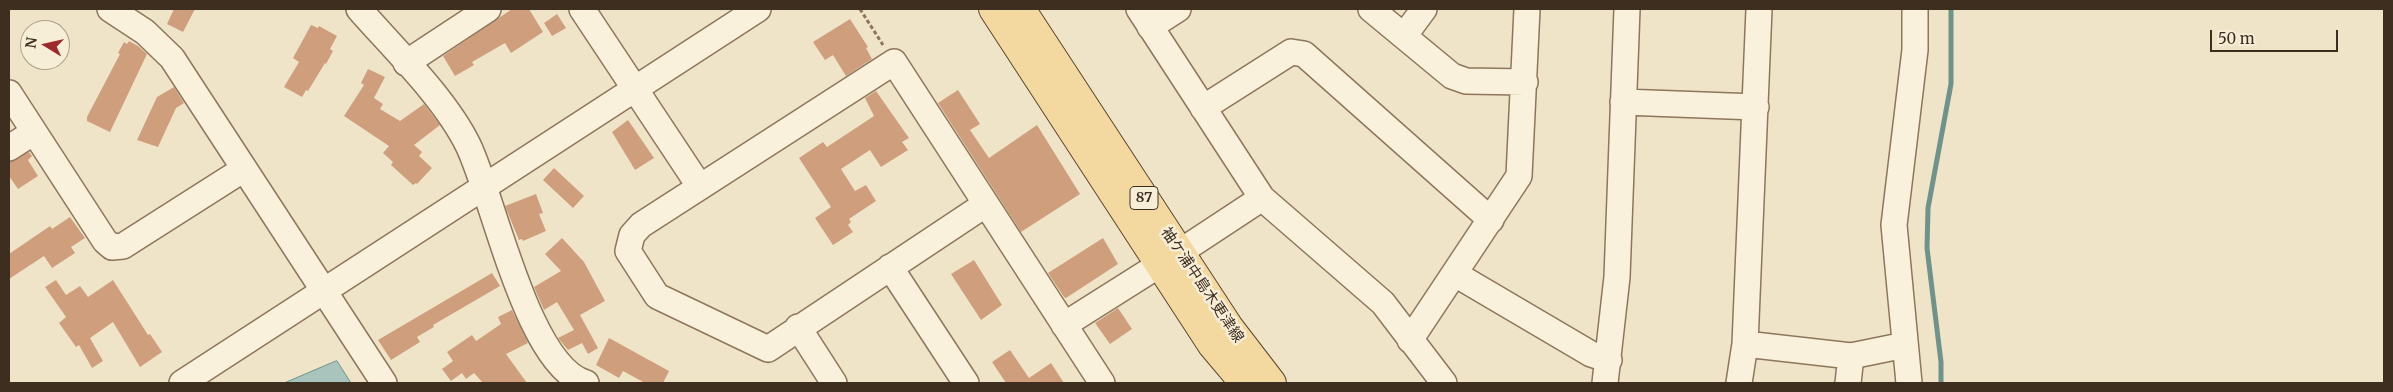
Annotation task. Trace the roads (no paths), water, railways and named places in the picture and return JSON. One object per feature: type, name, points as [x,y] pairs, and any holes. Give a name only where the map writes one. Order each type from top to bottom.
[{"type":"main road","name":"袖ケ浦中島木更津線","points":[[993,9],[1170,259],[1229,327],[1272,383]]},
{"type":"main road","name":"袖ケ浦中島木更津線","points":[[1020,9],[1170,259],[1212,345],[1244,383]]},
{"type":"street","points":[[110,9],[145,32],[172,58],[384,383]]},
{"type":"street","points":[[359,9],[457,124],[484,186],[516,279],[536,329],[559,366],[578,381],[585,383]]},
{"type":"street","points":[[406,63],[488,9]]},
{"type":"street","points":[[582,9],[700,187]]},
{"type":"street","points":[[182,383],[758,9]]},
{"type":"street","points":[[1178,9],[1144,18],[1262,198],[1383,303],[1444,383]]},
{"type":"street","points":[[1371,9],[1452,76],[1466,81],[1525,82]]},
{"type":"street","points":[[1404,36],[1424,9]]},
{"type":"street","points":[[1410,340],[1519,176],[1527,9]]},
{"type":"street","points":[[1607,371],[1617,276],[1627,9]]},
{"type":"street","points":[[1739,383],[1745,344],[1760,9]]},
{"type":"street","points":[[1909,383],[1894,224],[1916,50],[1915,9]]},
{"type":"street","points":[[1203,108],[1291,52],[1304,54],[1491,220]]},
{"type":"street","points":[[986,204],[798,327],[768,349],[657,296],[628,251],[632,234],[641,225],[894,62],[1102,383]]},
{"type":"street","points":[[9,93],[104,241],[112,247],[123,246],[244,169]]},
{"type":"street","points":[[1624,102],[1756,107]]},
{"type":"street","points":[[9,148],[34,132]]},
{"type":"street","points":[[1064,325],[1170,259],[1262,198]]},
{"type":"street","points":[[890,267],[966,383]]},
{"type":"street","points":[[1455,274],[1591,354],[1607,371]]},
{"type":"street","points":[[798,327],[834,383]]},
{"type":"street","points":[[1745,344],[1851,356],[1905,345]]},
{"type":"street","points":[[1848,383],[1851,356]]},
{"type":"water","points":[[337,361],[351,383],[284,383],[331,363]]},
{"type":"waterway","points":[[1941,383],[1941,362],[1927,248],[1928,208],[1951,84],[1951,9]]}]
